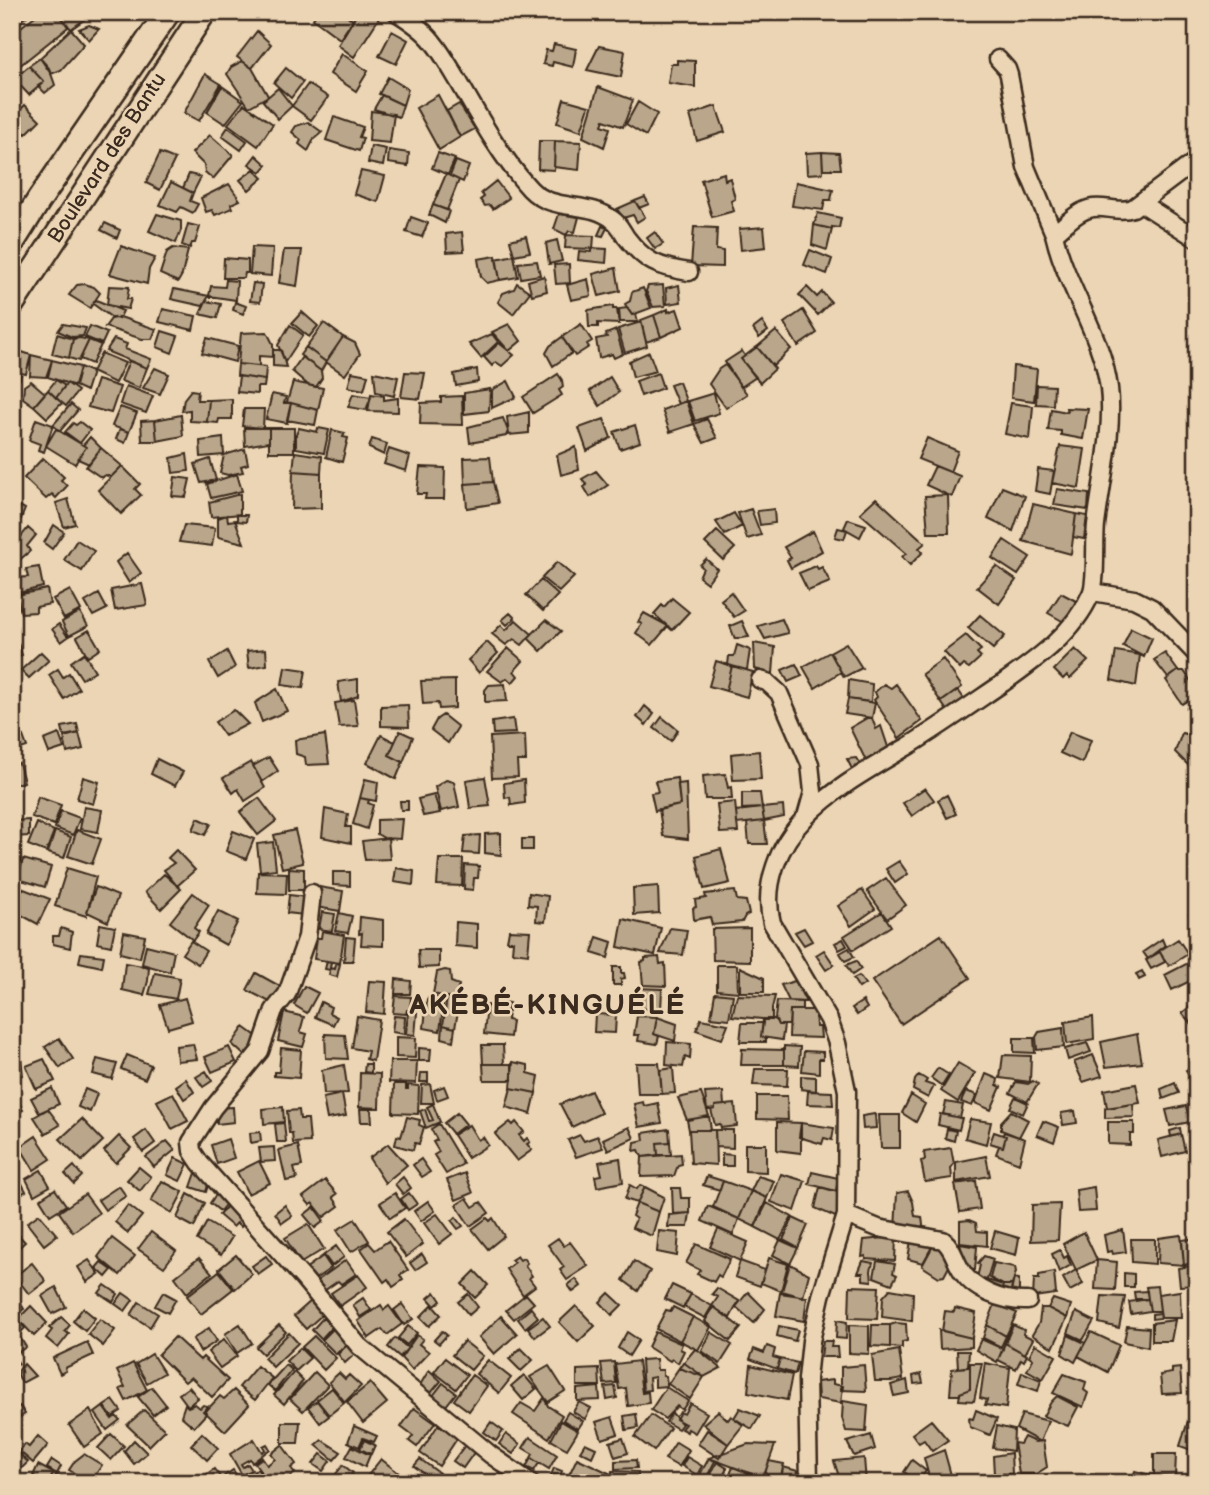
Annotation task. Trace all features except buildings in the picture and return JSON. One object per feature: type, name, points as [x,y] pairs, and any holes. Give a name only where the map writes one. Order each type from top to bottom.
[{"type":"highway","name":"Boulevard des Bantu","points":[[12,243],[168,12]]},
{"type":"highway","name":"Boulevard des Bantu","points":[[12,304],[204,12]]},
{"type":"street","points":[[396,12],[432,40],[503,152],[530,189],[548,202],[603,214],[614,220],[649,261],[661,267],[689,272]]},
{"type":"street","points":[[809,1483],[807,1380],[811,1341],[821,1296],[846,1214],[846,1091],[837,1043],[829,1020],[780,938],[769,911],[769,886],[787,841],[806,817],[837,791],[943,724],[1043,653],[1067,633],[1093,592],[1094,543],[1109,414],[1109,389],[1093,336],[1026,167],[1009,75],[998,59]]},
{"type":"street","points":[[1054,234],[1081,212],[1093,208],[1127,210],[1141,203],[1197,160]]},
{"type":"street","points":[[1141,203],[1197,239]]},
{"type":"street","points":[[1093,592],[1134,599],[1152,608],[1197,655]]},
{"type":"street","points":[[760,680],[779,693],[810,764],[813,792],[806,817]]},
{"type":"street","points":[[312,893],[307,937],[287,994],[274,1010],[260,1051],[213,1108],[191,1142],[192,1151],[359,1346],[491,1455],[531,1483]]},
{"type":"street","points":[[846,1214],[878,1228],[943,1240],[956,1256],[958,1265],[970,1283],[1004,1299],[1028,1301]]},
{"type":"district","name":"AKÉBÉ-KINGUÉLÉ","points":[[548,1005]]}]
